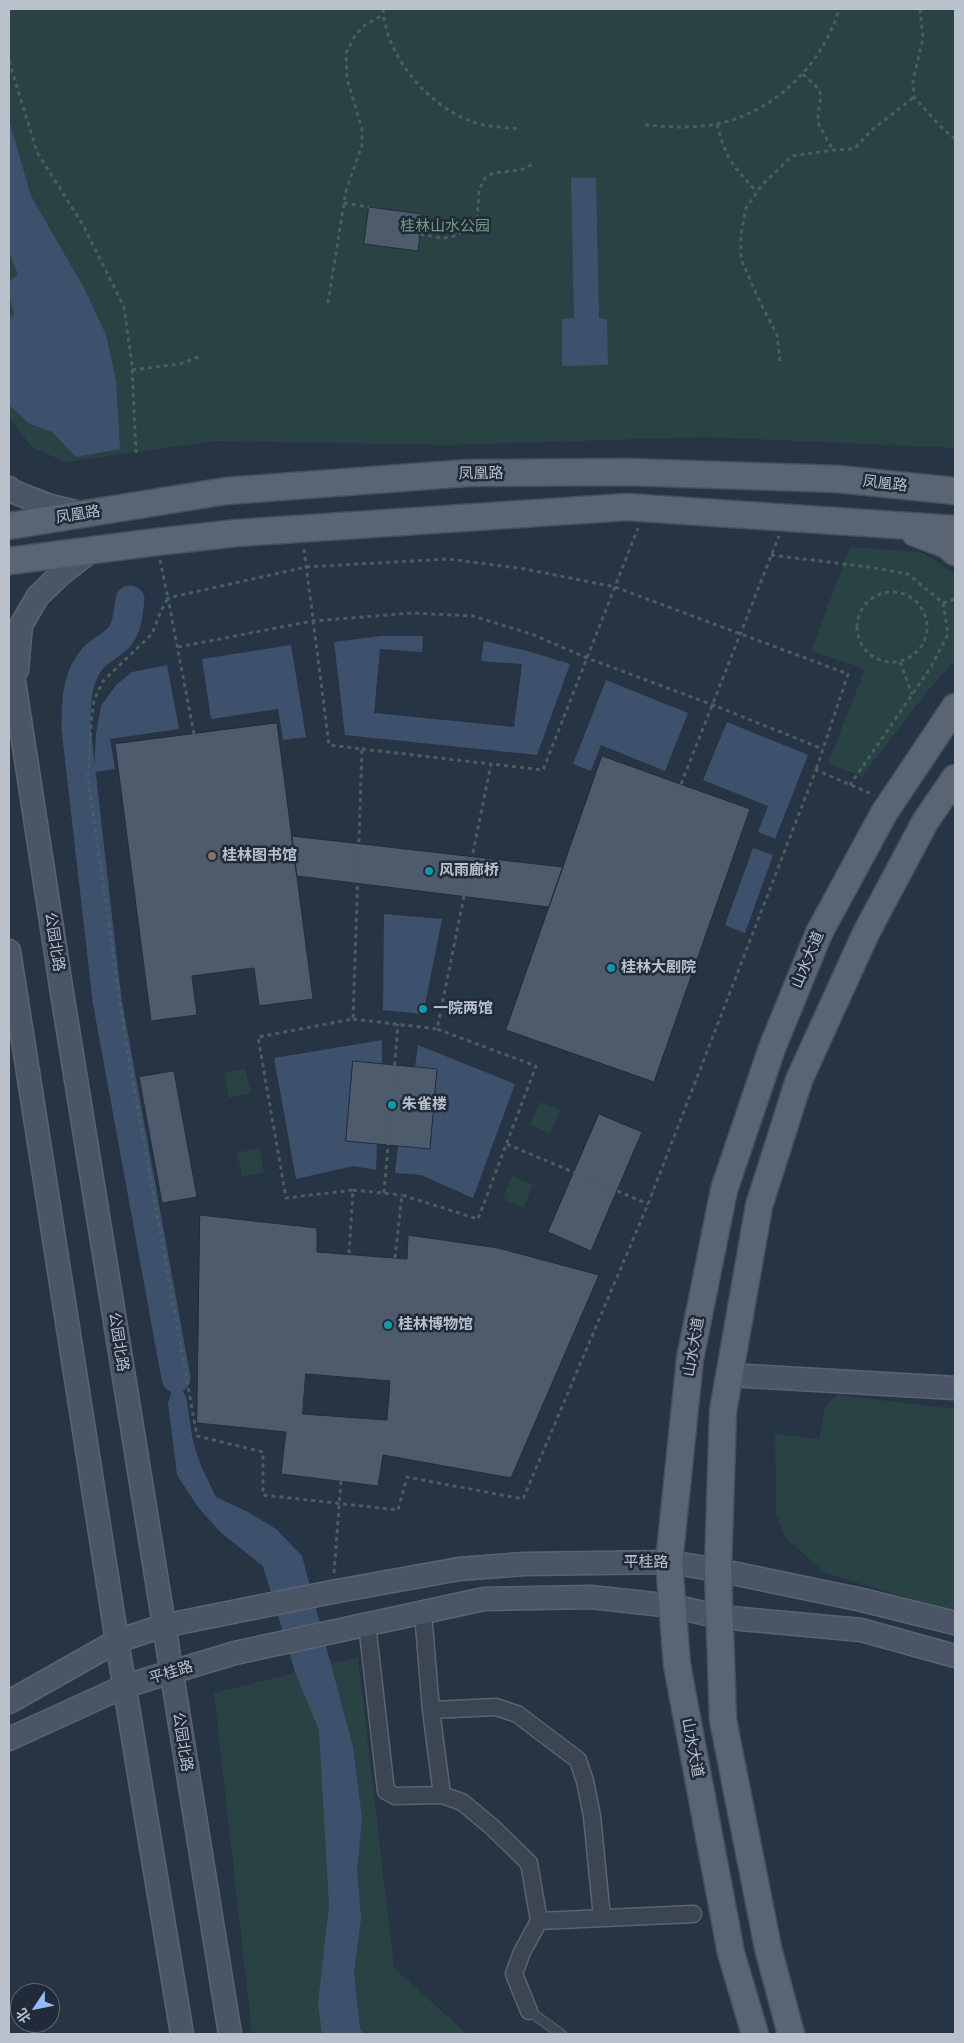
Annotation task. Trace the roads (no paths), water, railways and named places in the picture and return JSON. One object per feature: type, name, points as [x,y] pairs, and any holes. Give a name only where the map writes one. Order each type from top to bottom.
[{"type":"main road","name":"凤凰路","points":[[9,526],[226,491],[468,473],[628,472],[818,479],[955,491]]},
{"type":"main road","points":[[9,488],[50,506],[86,514]]},
{"type":"main road","points":[[9,562],[156,542],[301,529],[627,508],[955,529]]},
{"type":"main road","points":[[888,524],[947,545],[955,552]]},
{"type":"main road","points":[[16,693],[21,625],[38,596],[62,573],[92,550]]},
{"type":"main road","name":"公园北路","points":[[9,649],[230,2034]]},
{"type":"main road","name":"山水大道","points":[[755,2034],[731,1953],[677,1665],[669,1562],[690,1359],[724,1190],[772,1048],[819,933],[891,802],[955,707]]},
{"type":"main road","points":[[791,2034],[768,1948],[723,1720],[718,1570],[723,1411],[759,1206],[799,1080],[866,933],[925,822],[955,778]]},
{"type":"main road","points":[[9,951],[14,1016],[182,2034]]},
{"type":"main road","points":[[730,1375],[955,1388]]},
{"type":"main road","name":"平桂路","points":[[164,1626],[332,1592],[459,1569],[524,1564],[669,1562],[718,1570],[862,1600],[955,1623]]},
{"type":"main road","name":"平桂路","points":[[9,1739],[125,1686],[235,1654],[484,1599],[580,1597],[672,1606],[720,1617],[861,1630],[955,1656]]},
{"type":"main road","points":[[9,1702],[118,1641],[164,1626]]},
{"type":"street","points":[[423,1612],[431,1710],[442,1796]]},
{"type":"street","points":[[367,1624],[386,1791],[395,1796],[442,1796],[462,1802],[512,1844],[530,1863],[539,1921],[522,1952],[514,1974],[529,2011]]},
{"type":"street","points":[[431,1710],[496,1706],[517,1714],[578,1760],[592,1816],[602,1918]]},
{"type":"street","points":[[539,1921],[693,1914]]},
{"type":"lane","points":[[529,2011],[561,2034]]},
{"type":"water","points":[[9,120],[31,196],[85,290],[106,335],[116,380],[120,449],[76,457],[52,432],[30,424],[9,405],[9,321],[14,314],[9,294],[9,282],[18,274],[9,253]]},
{"type":"water","points":[[571,178],[596,178],[599,318],[607,319],[608,365],[562,366],[562,319],[574,318]]},
{"type":"water","points":[[381,636],[423,636],[422,652],[380,649],[374,713],[514,727],[522,664],[481,661],[484,641],[570,664],[537,755],[345,735],[334,642]]},
{"type":"water","points":[[291,645],[306,737],[283,740],[278,709],[211,719],[202,659]]},
{"type":"water","points":[[167,665],[179,729],[110,739],[115,769],[94,772],[96,733],[101,706],[116,685],[132,672]]},
{"type":"water","points":[[606,680],[688,713],[665,771],[601,745],[591,771],[573,764]]},
{"type":"water","points":[[727,722],[808,755],[775,839],[758,832],[768,806],[703,780]]},
{"type":"water","points":[[753,848],[773,855],[745,933],[725,925]]},
{"type":"water","points":[[384,914],[442,919],[423,1014],[383,1010]]},
{"type":"water","points":[[382,1040],[382,1064],[353,1061],[346,1141],[377,1144],[376,1170],[353,1166],[296,1179],[274,1058]]},
{"type":"water","points":[[418,1045],[515,1084],[473,1198],[421,1175],[395,1173],[398,1146],[430,1149],[437,1070],[415,1067]]},
{"type":"water","points":[[176,1378],[186,1397],[193,1442],[201,1466],[216,1497],[248,1512],[276,1529],[302,1556],[353,1747],[362,1818],[357,1870],[361,1919],[354,1972],[360,2029],[363,2034],[322,2034],[318,2003],[329,1906],[319,1730],[295,1672],[263,1566],[220,1532],[198,1507],[177,1475],[168,1403]]},
{"type":"waterway","points":[[130,600],[123,632],[114,642],[93,658],[83,674],[78,691],[76,728],[107,1000],[176,1378]]},
{"type":"place","name":"桂林图书馆","points":[[212,856]]},
{"type":"place","name":"风雨廊桥","points":[[429,871]]},
{"type":"place","name":"桂林大剧院","points":[[611,968]]},
{"type":"place","name":"一院两馆","points":[[423,1009]]},
{"type":"place","name":"朱雀楼","points":[[392,1105]]},
{"type":"place","name":"桂林博物馆","points":[[388,1325]]},
{"type":"park label","name":"桂林山水公园","points":[[445,227]]}]
